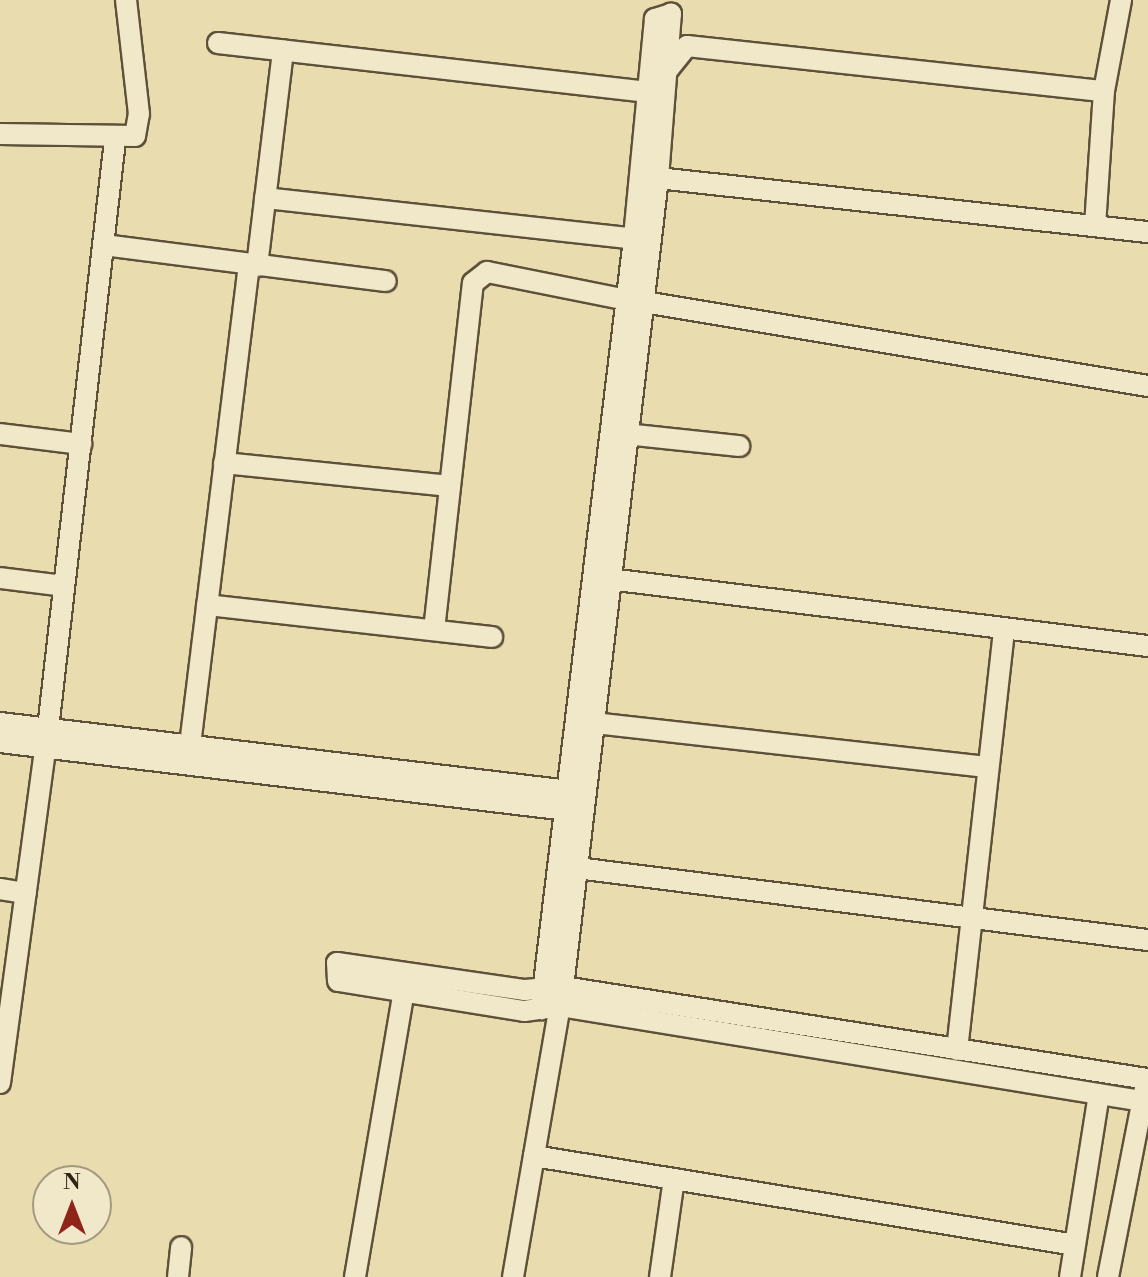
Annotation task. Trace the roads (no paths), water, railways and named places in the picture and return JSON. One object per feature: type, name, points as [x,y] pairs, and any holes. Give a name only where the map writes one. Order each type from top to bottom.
[{"type":"street","points":[[0,134],[129,140],[139,129],[126,0]]},
{"type":"street","points":[[1095,226],[1104,91],[1121,0]]},
{"type":"street","points":[[513,1277],[534,1156],[552,998],[568,801],[636,301],[658,178],[674,17],[659,14],[634,239],[636,301],[626,434],[577,868],[552,998]]},
{"type":"street","points":[[218,43],[650,92]]},
{"type":"street","points":[[650,92],[687,46],[1104,91]]},
{"type":"street","points":[[190,745],[224,463],[265,198],[283,51]]},
{"type":"street","points":[[0,1083],[47,738],[115,140]]},
{"type":"street","points":[[658,178],[1148,232]]},
{"type":"street","points":[[265,198],[634,239]]},
{"type":"street","points":[[104,245],[386,281]]},
{"type":"street","points":[[434,630],[478,275],[487,272],[636,301],[1148,386]]},
{"type":"street","points":[[0,434],[81,444]]},
{"type":"street","points":[[626,434],[739,446]]},
{"type":"street","points":[[224,463],[450,486]]},
{"type":"street","points":[[0,578],[64,586]]},
{"type":"street","points":[[609,579],[1148,646]]},
{"type":"street","points":[[207,605],[492,637]]},
{"type":"street","points":[[957,1050],[986,767],[1004,629]]},
{"type":"street","points":[[0,723],[47,738],[568,801]]},
{"type":"street","points":[[594,723],[986,767]]},
{"type":"street","points":[[0,742],[47,738],[190,745],[568,801]]},
{"type":"street","points":[[577,868],[1148,940]]},
{"type":"street","points":[[0,889],[26,893]]},
{"type":"street","points":[[1108,1277],[1147,1076],[552,998],[524,1011],[338,981],[337,963],[525,990],[552,998],[1142,1101]]},
{"type":"street","points":[[355,1277],[404,990]]},
{"type":"street","points":[[1070,1277],[1099,1094]]},
{"type":"street","points":[[534,1156],[1075,1245]]},
{"type":"street","points":[[660,1277],[674,1179]]},
{"type":"street","points":[[178,1277],[181,1247]]}]
